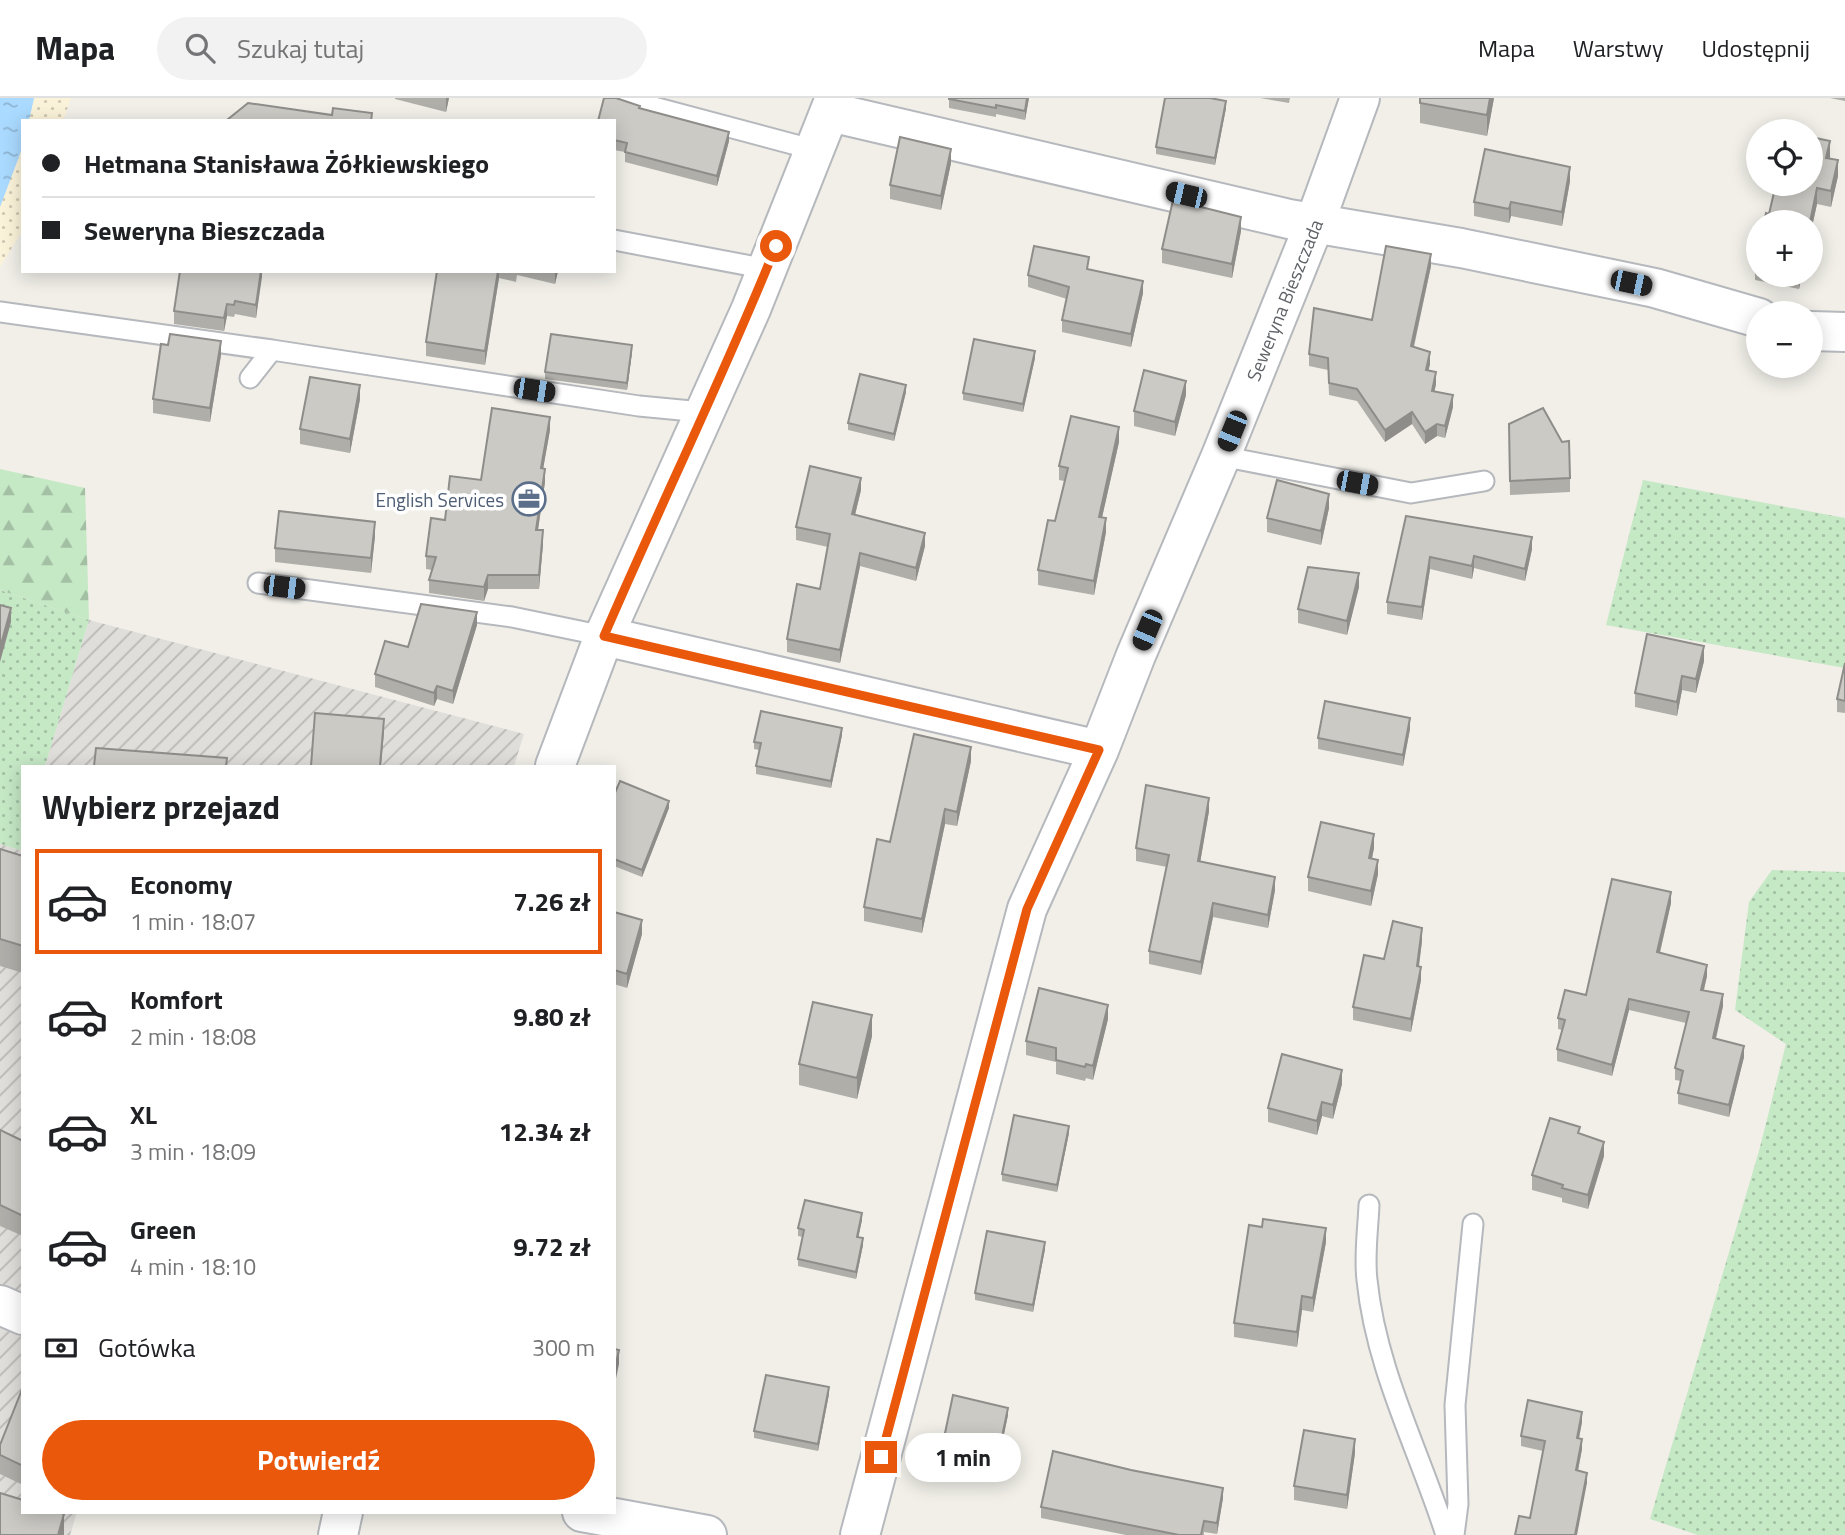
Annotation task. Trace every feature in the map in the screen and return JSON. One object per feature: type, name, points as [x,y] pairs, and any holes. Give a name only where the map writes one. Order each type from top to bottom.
[{"type":"street","name":"Seweryna Bieszczada","points":[[860,1535],[1027,909],[1099,750],[1136,654],[1221,456],[1314,225],[1360,98]]},
{"type":"street","points":[[555,765],[604,636],[702,412],[751,309],[833,105],[1314,225],[1461,248],[1655,288],[1746,314]]},
{"type":"street","points":[[1823,331],[1845,332]]},
{"type":"street","points":[[604,636],[1099,750]]},
{"type":"street","points":[[0,1305],[21,1314]]},
{"type":"street","points":[[338,1535],[343,1514]]},
{"type":"street","points":[[593,1514],[707,1535]]},
{"type":"lane","points":[[620,98],[815,150]]},
{"type":"lane","points":[[616,240],[766,269]]},
{"type":"lane","points":[[0,312],[639,406],[702,412]]},
{"type":"lane","points":[[250,378],[272,350]]},
{"type":"lane","points":[[1221,456],[1411,494],[1483,481]]},
{"type":"lane","points":[[258,583],[512,617],[604,636]]},
{"type":"lane","points":[[1369,1205],[1367,1279],[1384,1368],[1446,1535]]},
{"type":"lane","points":[[1454,1535],[1458,1504],[1455,1405],[1473,1224]]},
{"type":"shaded area","points":[[89,620],[524,734],[514,765],[45,765]]},
{"type":"shaded area","points":[[0,844],[20,850],[21,847],[21,1514],[76,1514],[70,1535],[0,1535]]},
{"type":"green space","points":[[0,469],[85,488],[89,620],[0,590]]},
{"type":"green space","points":[[1643,480],[1845,518],[1845,668],[1606,625]]},
{"type":"green space","points":[[0,590],[89,620],[45,765],[21,765],[20,850],[0,844]]},
{"type":"green space","points":[[1772,870],[1845,872],[1845,1535],[1698,1535],[1650,1519],[1759,1151],[1786,1044],[1735,1010],[1749,902]]},
{"type":"sand","points":[[34,98],[71,98],[64,119],[29,119]]},
{"type":"sand","points":[[21,151],[21,233],[0,267],[0,207]]},
{"type":"water","points":[[0,98],[34,98],[29,119],[21,119],[21,151],[0,207]]},
{"type":"building","points":[[604,98],[616,98],[640,106],[639,108],[729,132],[717,176],[625,152],[627,143],[616,140],[616,119],[599,119]]},
{"type":"building","points":[[949,98],[1027,98],[1025,111]]},
{"type":"building","points":[[1165,98],[1210,98],[1226,101],[1215,158],[1156,147]]},
{"type":"building","points":[[1420,98],[1490,98],[1487,115],[1420,103]]},
{"type":"building","points":[[248,103],[332,115],[333,108],[372,113],[371,119],[228,119]]},
{"type":"building","points":[[900,137],[951,149],[941,196],[890,185]]},
{"type":"building","points":[[1823,140],[1830,141],[1826,158],[1838,160],[1831,191],[1823,189]]},
{"type":"building","points":[[1485,149],[1570,167],[1562,212],[1511,202],[1509,209],[1474,202]]},
{"type":"building","points":[[1773,196],[1815,196],[1812,210],[1770,210]]},
{"type":"building","points":[[1173,200],[1241,217],[1232,264],[1162,249]]},
{"type":"building","points":[[1034,246],[1089,257],[1087,269],[1143,281],[1131,334],[1062,320],[1069,287],[1028,275]]},
{"type":"building","points":[[1386,246],[1431,254],[1411,346],[1430,352],[1426,370],[1436,372],[1432,391],[1453,395],[1445,426],[1437,424],[1425,432],[1412,412],[1385,430],[1357,389],[1329,383],[1328,358],[1309,354],[1314,308],[1372,320]]},
{"type":"building","points":[[180,273],[261,273],[256,305],[235,301],[234,305],[227,304],[224,318],[174,311]]},
{"type":"building","points":[[437,273],[498,273],[485,351],[426,342]]},
{"type":"building","points":[[170,334],[221,341],[210,408],[153,399],[161,344],[168,345]]},
{"type":"building","points":[[551,334],[632,345],[627,383],[545,372]]},
{"type":"building","points":[[974,339],[1035,351],[1023,404],[963,393]]},
{"type":"building","points":[[1144,370],[1186,381],[1175,422],[1134,411]]},
{"type":"building","points":[[860,374],[906,385],[894,434],[848,423]]},
{"type":"building","points":[[310,377],[360,385],[350,439],[300,429]]},
{"type":"building","points":[[492,408],[550,417],[541,468],[545,469],[536,530],[543,530],[539,575],[488,575],[484,587],[429,580],[436,557],[426,556],[431,518],[445,520],[450,476],[481,480]]},
{"type":"building","points":[[1543,408],[1562,442],[1569,441],[1570,478],[1510,481],[1509,424]]},
{"type":"building","points":[[1071,416],[1119,427],[1099,517],[1106,518],[1094,581],[1038,570],[1048,520],[1055,521],[1068,468],[1059,466]]},
{"type":"building","points":[[810,466],[861,478],[852,514],[925,533],[916,568],[860,553],[840,650],[787,639],[797,584],[820,589],[830,534],[796,527]]},
{"type":"building","points":[[1277,480],[1329,494],[1321,531],[1267,518]]},
{"type":"building","points":[[279,511],[375,522],[371,558],[275,548]]},
{"type":"building","points":[[1406,516],[1532,537],[1525,569],[1474,556],[1472,566],[1430,557],[1422,607],[1387,602]]},
{"type":"building","points":[[1308,567],[1359,573],[1347,621],[1298,609]]},
{"type":"building","points":[[421,604],[477,612],[453,691],[437,686],[434,693],[375,674],[385,641],[408,647]]},
{"type":"building","points":[[0,605],[11,608],[0,648]]},
{"type":"building","points":[[1647,634],[1704,646],[1696,679],[1682,676],[1677,702],[1635,693]]},
{"type":"building","points":[[1845,663],[1845,701],[1837,699]]},
{"type":"building","points":[[1325,701],[1410,718],[1403,755],[1318,738]]},
{"type":"building","points":[[761,711],[842,728],[831,781],[756,766],[761,743],[754,742]]},
{"type":"building","points":[[315,713],[384,719],[380,765],[311,765]]},
{"type":"building","points":[[914,734],[971,747],[957,812],[945,809],[922,919],[864,907],[877,839],[890,842]]},
{"type":"building","points":[[96,748],[227,758],[226,765],[94,765]]},
{"type":"building","points":[[620,781],[669,801],[642,870],[616,860],[616,790]]},
{"type":"building","points":[[1146,785],[1209,798],[1198,861],[1275,877],[1268,915],[1213,903],[1201,962],[1149,951],[1169,855],[1136,848]]},
{"type":"building","points":[[1321,822],[1374,834],[1369,858],[1378,860],[1371,891],[1308,877]]},
{"type":"building","points":[[0,849],[21,855],[21,945],[0,939]]},
{"type":"building","points":[[1612,879],[1671,892],[1657,952],[1707,965],[1701,990],[1723,994],[1713,1038],[1744,1046],[1729,1105],[1678,1093],[1683,1071],[1675,1068],[1689,1012],[1629,999],[1612,1065],[1557,1049],[1565,1020],[1558,1018],[1565,990],[1586,995]]},
{"type":"building","points":[[616,913],[642,920],[627,974],[616,971]]},
{"type":"building","points":[[1393,921],[1422,928],[1417,966],[1421,967],[1411,1019],[1353,1007],[1364,955],[1384,959]]},
{"type":"building","points":[[1039,988],[1108,1005],[1093,1066],[1086,1064],[1085,1067],[1056,1060],[1056,1048],[1026,1041]]},
{"type":"building","points":[[813,1002],[872,1015],[857,1078],[799,1064]]},
{"type":"building","points":[[1282,1054],[1342,1070],[1333,1105],[1322,1102],[1317,1121],[1268,1108]]},
{"type":"building","points":[[1014,1115],[1069,1126],[1057,1185],[1002,1174]]},
{"type":"building","points":[[1550,1118],[1580,1127],[1578,1133],[1604,1142],[1588,1195],[1562,1188],[1563,1185],[1532,1175]]},
{"type":"building","points":[[0,1130],[21,1140],[21,1215],[0,1205]]},
{"type":"building","points":[[805,1200],[862,1213],[857,1237],[863,1238],[856,1272],[798,1259],[804,1230],[798,1228]]},
{"type":"building","points":[[1263,1219],[1326,1228],[1313,1298],[1302,1296],[1297,1332],[1234,1323],[1249,1225],[1262,1227]]},
{"type":"building","points":[[987,1231],[1045,1242],[1033,1305],[975,1293]]},
{"type":"building","points":[[766,1375],[829,1387],[818,1444],[754,1431]]},
{"type":"building","points":[[21,1392],[21,1465],[0,1455],[0,1445]]},
{"type":"building","points":[[953,1395],[1008,1408],[995,1470],[940,1457]]},
{"type":"building","points":[[1528,1400],[1582,1412],[1577,1438],[1582,1439],[1576,1470],[1587,1473],[1575,1535],[1515,1535],[1519,1516],[1530,1518],[1545,1441],[1521,1436]]},
{"type":"building","points":[[1304,1430],[1355,1439],[1347,1495],[1294,1486]]},
{"type":"building","points":[[1053,1451],[1223,1488],[1217,1523],[1204,1521],[1201,1535],[1179,1535],[1041,1507]]},
{"type":"building","points":[[0,1493],[21,1499],[21,1514],[64,1514],[58,1535],[0,1535]]},
{"type":"place","name":"English Services","points":[[529,499]]},
{"type":"route","points":[[776,246],[751,309],[702,412],[604,636],[1099,750],[1027,909],[881,1457]]}]
